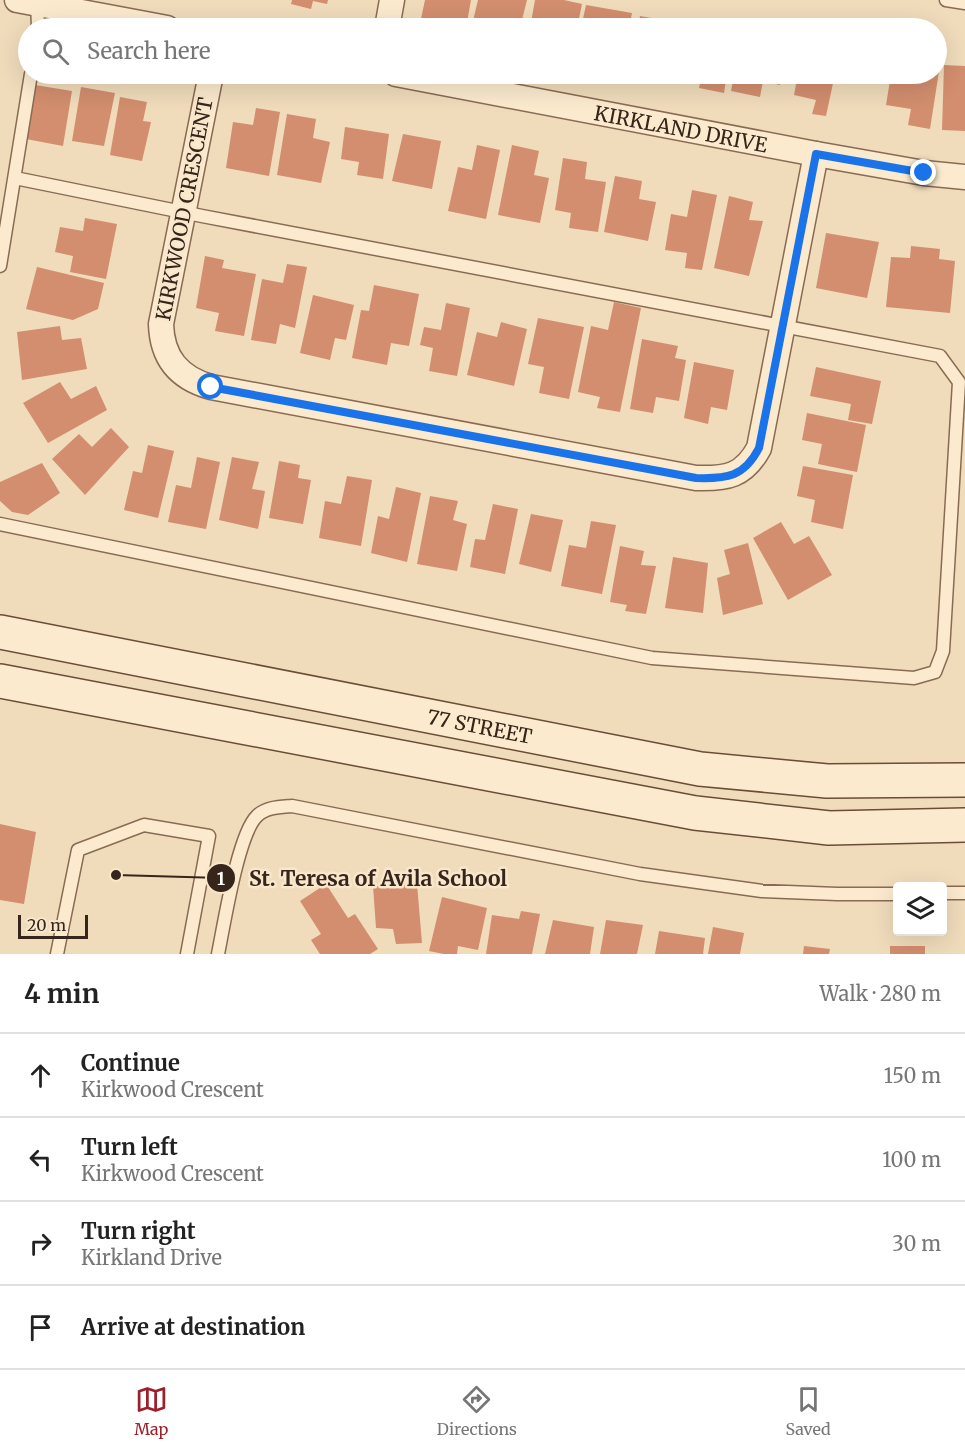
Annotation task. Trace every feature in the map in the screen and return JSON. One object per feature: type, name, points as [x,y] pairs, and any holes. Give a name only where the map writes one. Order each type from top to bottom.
[{"type":"main road","name":"77 STREET","points":[[0,632],[700,769],[827,781],[965,780]]},
{"type":"main road","points":[[0,681],[694,813],[829,828],[965,825]]},
{"type":"street","points":[[389,18],[392,0]]},
{"type":"street","points":[[30,1],[116,18]]},
{"type":"street","name":"KIRKWOOD CRESCENT","points":[[209,84],[161,324],[162,341],[174,364],[186,376],[198,384],[222,389],[696,478],[716,479],[745,469],[759,448],[816,154]]},
{"type":"street","name":"KIRKLAND DRIVE","points":[[448,84],[816,154],[924,173],[965,177]]},
{"type":"lane","points":[[946,0],[965,3]]},
{"type":"lane","points":[[30,1],[35,18]]},
{"type":"lane","points":[[0,266],[29,84]]},
{"type":"lane","points":[[0,524],[652,658],[914,678],[935,672],[943,651],[958,382],[940,356],[183,213],[15,178]]},
{"type":"lane","points":[[218,954],[243,838],[258,814],[270,808],[292,806],[640,874],[762,891],[893,894]]},
{"type":"lane","points":[[57,954],[78,850],[144,825],[208,836],[187,954]]},
{"type":"lane","points":[[947,893],[965,893]]},
{"type":"building","points":[[292,0],[328,0],[327,4],[313,1],[311,9],[291,4]]},
{"type":"building","points":[[425,0],[471,0],[468,18],[421,18]]},
{"type":"building","points":[[478,0],[527,0],[522,18],[474,18]]},
{"type":"building","points":[[535,0],[564,0],[582,4],[579,18],[532,18]]},
{"type":"building","points":[[586,5],[632,13],[631,18],[583,18]]},
{"type":"building","points":[[947,65],[965,66],[965,131],[942,130],[943,84],[947,84]]},
{"type":"building","points":[[700,84],[725,84],[724,93],[699,88]]},
{"type":"building","points":[[732,84],[762,84],[760,97],[731,91]]},
{"type":"building","points":[[796,84],[833,84],[826,116],[812,114],[816,100],[794,95]]},
{"type":"building","points":[[889,84],[937,84],[930,129],[908,125],[911,109],[886,105]]},
{"type":"building","points":[[35,85],[72,91],[63,146],[26,139]]},
{"type":"building","points":[[81,87],[115,93],[104,146],[72,141]]},
{"type":"building","points":[[120,97],[147,102],[143,121],[151,122],[142,161],[110,155]]},
{"type":"building","points":[[256,108],[280,112],[269,176],[226,168],[233,122],[253,125]]},
{"type":"building","points":[[287,114],[316,119],[313,138],[330,142],[321,183],[277,175]]},
{"type":"building","points":[[345,127],[389,134],[383,179],[357,175],[359,162],[341,159]]},
{"type":"building","points":[[403,134],[441,141],[432,189],[392,181]]},
{"type":"building","points":[[477,145],[500,150],[486,219],[448,211],[458,167],[472,170]]},
{"type":"building","points":[[512,145],[539,151],[534,175],[549,178],[540,223],[498,215]]},
{"type":"building","points":[[563,158],[587,162],[585,179],[606,182],[598,232],[569,228],[571,213],[555,210]]},
{"type":"building","points":[[615,176],[642,181],[639,199],[656,202],[648,241],[604,232]]},
{"type":"building","points":[[692,190],[717,195],[702,270],[685,268],[687,253],[665,250],[671,214],[687,217]]},
{"type":"building","points":[[729,196],[753,202],[749,220],[763,221],[749,276],[714,268]]},
{"type":"building","points":[[85,218],[117,224],[106,279],[70,272],[73,256],[55,252],[60,227],[83,231]]},
{"type":"building","points":[[826,233],[879,242],[867,298],[816,288]]},
{"type":"building","points":[[911,246],[940,249],[939,259],[955,261],[950,313],[886,307],[891,257],[910,258]]},
{"type":"building","points":[[205,256],[224,260],[222,268],[256,274],[244,336],[215,331],[219,313],[196,308]]},
{"type":"building","points":[[287,264],[307,267],[295,328],[280,324],[276,344],[251,340],[262,279],[283,283]]},
{"type":"building","points":[[37,267],[104,283],[98,309],[73,320],[26,309]]},
{"type":"building","points":[[374,285],[419,294],[409,346],[391,343],[387,365],[352,358],[361,310],[369,311]]},
{"type":"building","points":[[313,295],[354,305],[346,340],[335,338],[330,360],[300,353]]},
{"type":"building","points":[[614,302],[641,308],[620,412],[597,408],[600,397],[578,392],[591,326],[608,330]]},
{"type":"building","points":[[446,303],[470,308],[457,376],[429,371],[433,348],[420,345],[424,327],[441,330]]},
{"type":"building","points":[[538,318],[584,327],[569,399],[539,393],[544,367],[528,364]]},
{"type":"building","points":[[501,322],[527,329],[514,386],[467,375],[477,332],[497,337]]},
{"type":"building","points":[[60,326],[62,340],[81,338],[87,369],[22,380],[17,332]]},
{"type":"building","points":[[642,339],[678,346],[675,358],[686,360],[679,401],[656,397],[653,413],[630,409]]},
{"type":"building","points":[[694,362],[734,370],[727,410],[711,407],[708,424],[684,418]]},
{"type":"building","points":[[816,367],[881,381],[872,424],[848,420],[851,404],[810,396]]},
{"type":"building","points":[[60,382],[71,399],[96,386],[107,410],[48,443],[23,403]]},
{"type":"building","points":[[807,413],[866,425],[857,472],[818,464],[822,444],[802,440]]},
{"type":"building","points":[[111,428],[129,447],[85,495],[52,459],[79,434],[92,447]]},
{"type":"building","points":[[148,445],[174,451],[158,518],[124,510],[133,471],[142,473]]},
{"type":"building","points":[[197,457],[220,462],[206,529],[168,522],[176,485],[191,488]]},
{"type":"building","points":[[232,457],[259,462],[252,489],[265,491],[258,529],[219,520]]},
{"type":"building","points":[[279,461],[300,465],[298,478],[311,480],[303,524],[269,518]]},
{"type":"building","points":[[42,463],[60,493],[28,515],[12,512],[0,501],[0,482]]},
{"type":"building","points":[[803,466],[853,475],[843,529],[811,522],[815,500],[797,496]]},
{"type":"building","points":[[347,476],[372,480],[361,546],[319,538],[325,501],[341,504]]},
{"type":"building","points":[[396,487],[421,493],[407,562],[371,553],[378,516],[389,519]]},
{"type":"building","points":[[430,496],[458,501],[453,520],[467,524],[457,571],[417,564]]},
{"type":"building","points":[[493,504],[518,509],[505,574],[470,567],[475,539],[485,540]]},
{"type":"building","points":[[531,514],[563,520],[551,572],[519,564]]},
{"type":"building","points":[[591,521],[616,525],[602,594],[561,586],[569,545],[586,548]]},
{"type":"building","points":[[781,522],[794,544],[809,536],[832,575],[788,600],[753,538]]},
{"type":"building","points":[[748,543],[763,604],[723,615],[717,578],[730,574],[724,550]]},
{"type":"building","points":[[620,546],[644,551],[641,565],[656,566],[646,614],[625,611],[627,605],[610,602]]},
{"type":"building","points":[[673,557],[708,563],[703,613],[665,608]]},
{"type":"building","points":[[0,824],[36,832],[24,904],[0,900]]},
{"type":"building","points":[[326,884],[348,918],[355,914],[378,949],[370,954],[320,954],[311,940],[321,934],[300,901]]},
{"type":"building","points":[[417,884],[422,943],[396,944],[393,929],[376,928],[373,886]]},
{"type":"building","points":[[442,897],[487,908],[478,950],[458,946],[457,954],[429,951]]},
{"type":"building","points":[[521,911],[540,914],[532,954],[486,954],[492,915],[519,919]]},
{"type":"building","points":[[553,920],[594,927],[590,954],[545,954]]},
{"type":"building","points":[[606,920],[643,925],[637,954],[600,954]]},
{"type":"building","points":[[713,927],[744,933],[740,954],[708,954]]},
{"type":"building","points":[[659,931],[705,938],[703,954],[655,954]]},
{"type":"building","points":[[804,946],[830,949],[829,954],[803,954]]},
{"type":"building","points":[[890,946],[925,946],[925,954],[890,954]]},
{"type":"place","name":"St. Teresa of Avila School","points":[[116,875]]},
{"type":"route","points":[[211,387],[696,478],[716,479],[730,476],[745,469],[753,459],[763,434],[816,154],[924,173]]}]
